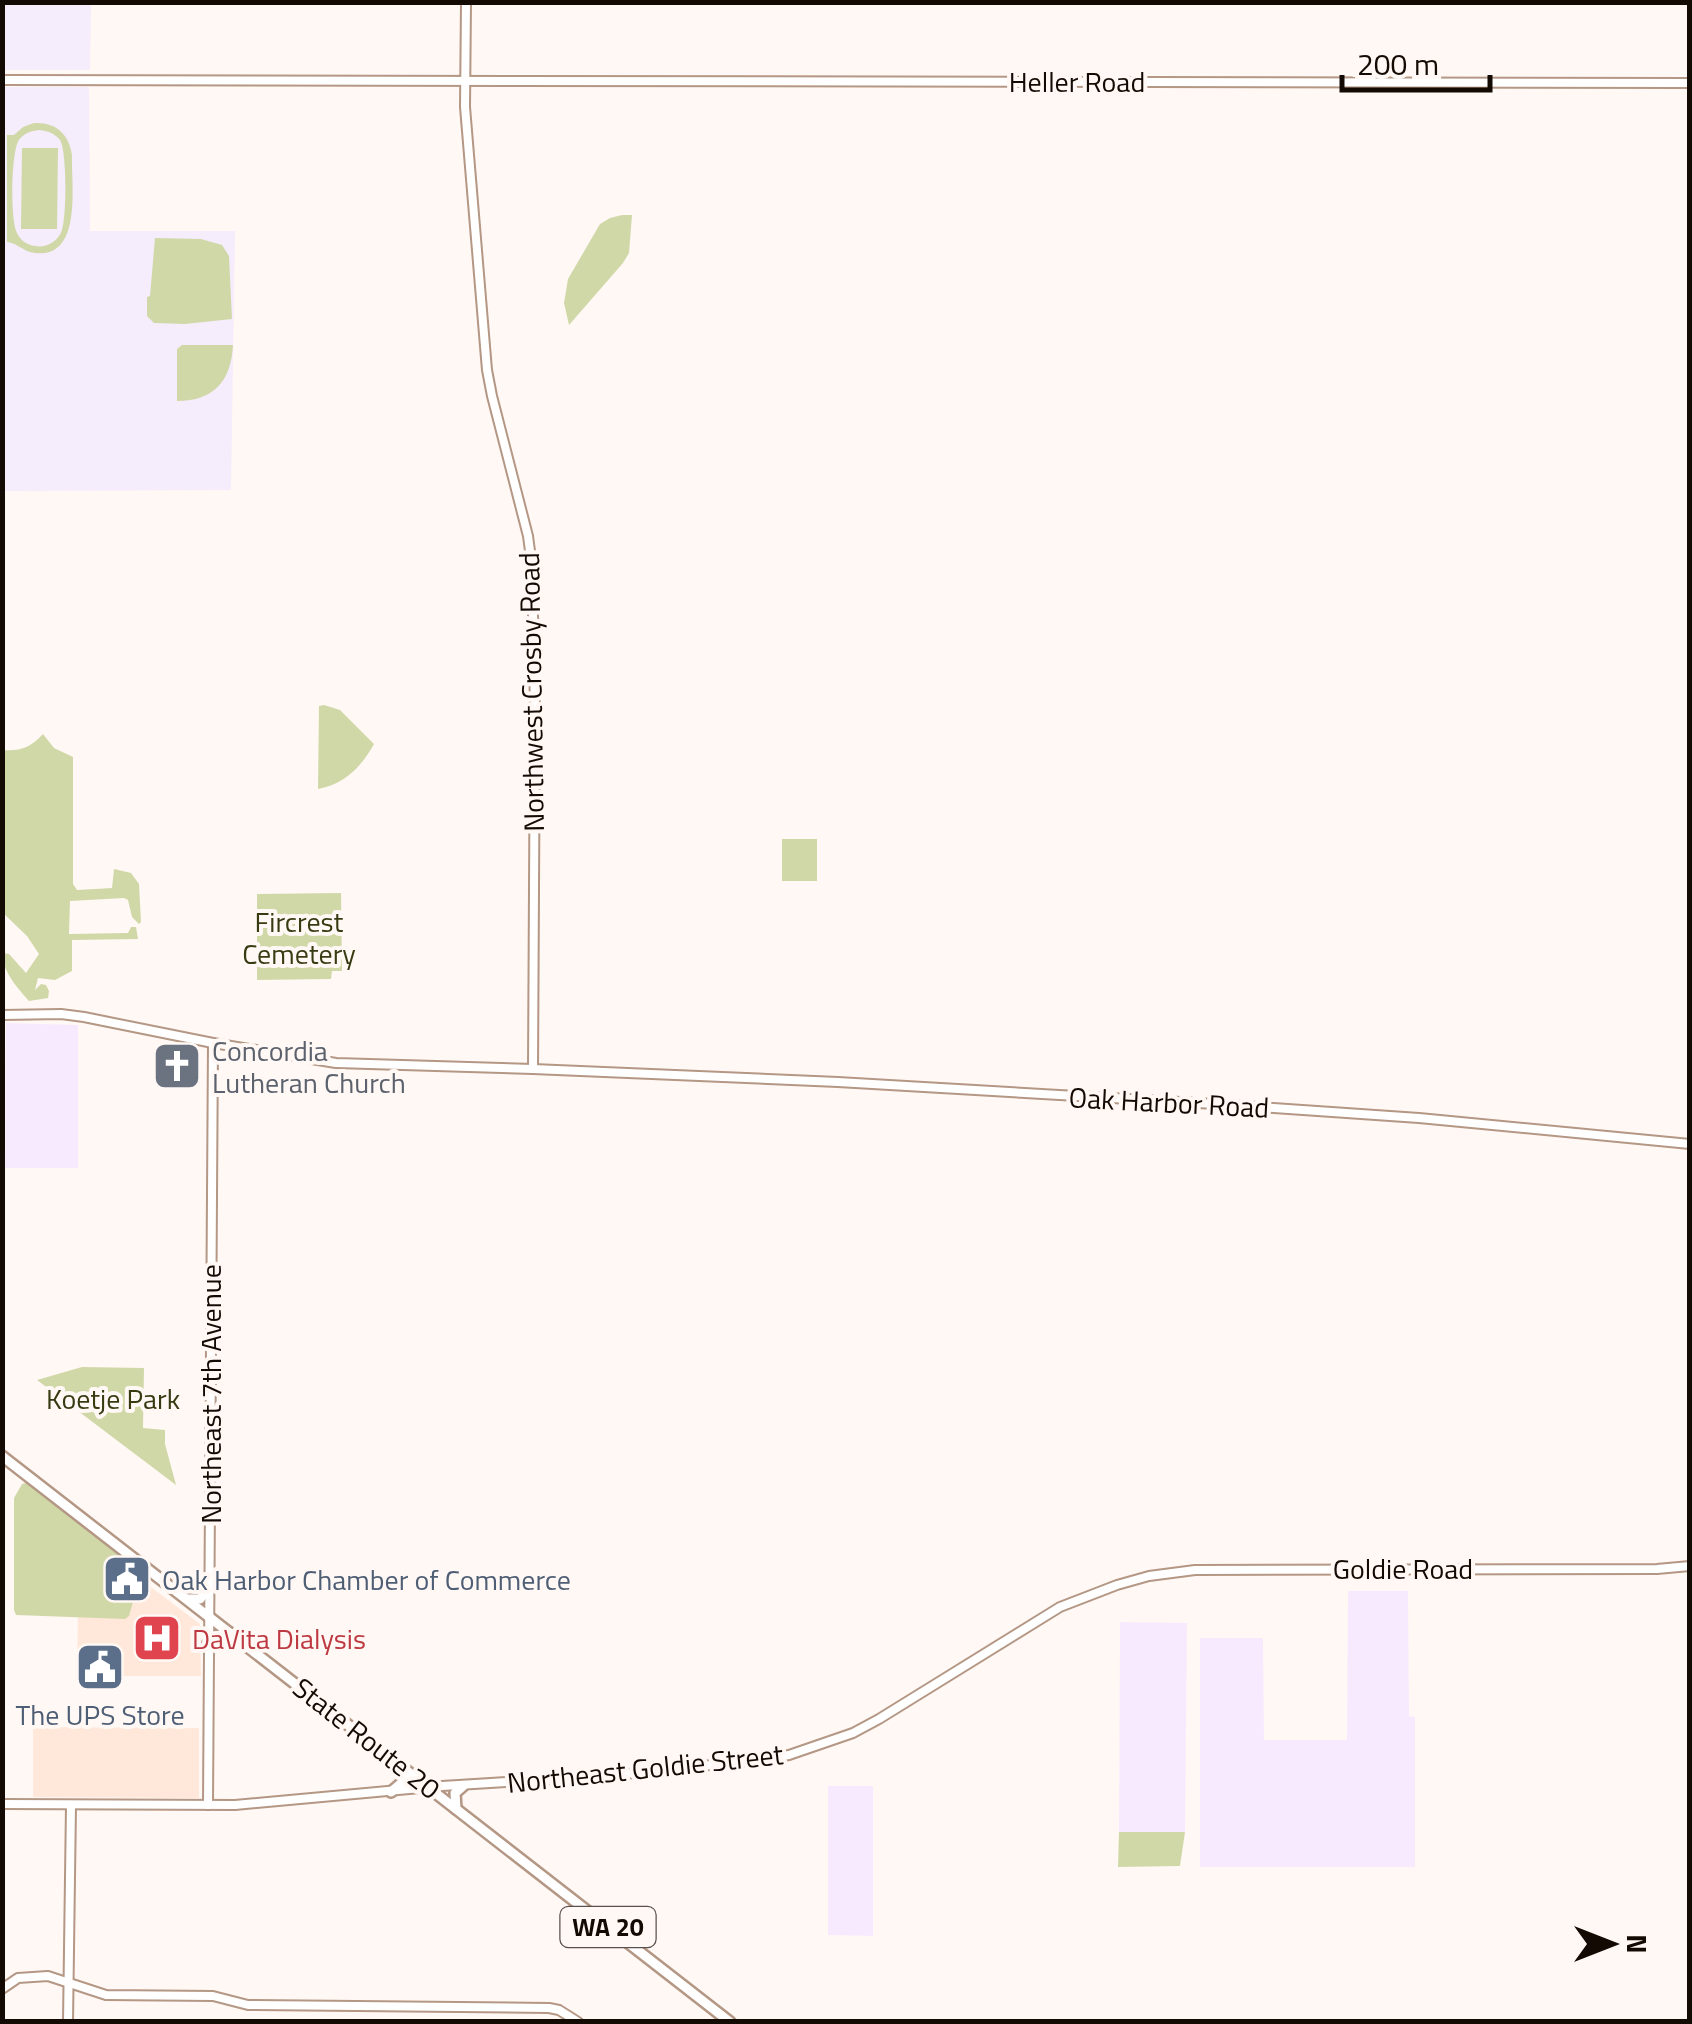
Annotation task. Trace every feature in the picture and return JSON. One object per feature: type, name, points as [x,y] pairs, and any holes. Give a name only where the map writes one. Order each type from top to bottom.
[{"type":"main road","name":"State Route 20","points":[[2,1456],[730,2022]]},
{"type":"main road","points":[[182,1597],[200,1599],[208,1588]]},
{"type":"main road","points":[[208,1643],[216,1636],[230,1633]]},
{"type":"main road","points":[[392,1792],[405,1780],[400,1764]]},
{"type":"main road","points":[[456,1808],[455,1793],[463,1786]]},
{"type":"street","name":"Northwest Crosby Road","points":[[466,2],[464,82],[488,370],[532,566],[533,1069]]},
{"type":"street","name":"Heller Road","points":[[2,80],[1690,83]]},
{"type":"street","name":"Oak Harbor Road","points":[[2,1014],[84,1017],[336,1063],[838,1082],[1215,1104],[1419,1118],[1690,1144]]},
{"type":"street","name":"Northeast 7th Avenue","points":[[208,1805],[213,1043]]},
{"type":"street","name":"Goldie Road","points":[[1117,1585],[1195,1570],[1690,1566]]},
{"type":"street","name":"Northeast Goldie Street","points":[[2,1804],[235,1805],[606,1776],[789,1755],[853,1733],[1060,1607],[1117,1585]]},
{"type":"street","points":[[68,2022],[71,1805]]},
{"type":"street","points":[[2,1989],[24,1977],[56,1977],[106,1995],[212,1996],[248,2005],[550,2008],[578,2022]]},
{"type":"shaded area","points":[[2,3],[91,3],[90,70],[3,70]]},
{"type":"shaded area","points":[[2,87],[89,87],[90,231],[235,231],[231,490],[3,491]]},
{"type":"shaded area","points":[[6,1023],[78,1025],[78,1168],[5,1168]]},
{"type":"shaded area","points":[[140,1579],[200,1624],[201,1676],[77,1676],[78,1614],[123,1615]]},
{"type":"shaded area","points":[[1348,1591],[1408,1591],[1409,1716],[1415,1717],[1415,1867],[1200,1867],[1200,1638],[1263,1638],[1264,1740],[1347,1740]]},
{"type":"shaded area","points":[[1120,1622],[1187,1623],[1185,1832],[1119,1832]]},
{"type":"shaded area","points":[[33,1727],[199,1728],[199,1798],[33,1797]]},
{"type":"shaded area","points":[[828,1786],[873,1786],[873,1936],[828,1935]]},
{"type":"green space","points":[[42,123],[55,127],[64,135],[72,155],[68,232],[50,252],[35,253],[7,242],[7,135],[14,135],[23,127]],"holes":[[[42,130],[55,136],[62,146],[65,201],[61,233],[50,244],[39,246],[27,243],[17,233],[12,186],[19,140]]]},
{"type":"green space","points":[[22,148],[58,148],[57,229],[21,229]]},
{"type":"green space","points":[[632,215],[629,253],[569,325],[564,303],[568,279],[600,224]]},
{"type":"green space","points":[[155,238],[201,239],[222,245],[229,256],[232,319],[154,323],[147,316]]},
{"type":"green space","points":[[182,345],[233,345],[229,369],[218,387],[201,397],[177,401],[177,349]]},
{"type":"green space","points":[[319,706],[340,710],[374,744],[351,773],[318,789]]},
{"type":"green space","points":[[43,734],[54,748],[73,757],[73,884],[77,890],[112,888],[114,869],[131,873],[139,884],[141,922],[132,917],[124,898],[70,901],[69,934],[128,933],[136,927],[138,939],[72,940],[72,971],[55,980],[38,978],[35,990],[46,985],[48,998],[29,1001],[3,960],[3,953],[9,954],[26,973],[39,954],[3,913],[3,750],[25,748]]},
{"type":"green space","points":[[782,839],[817,839],[817,881],[782,881]]},
{"type":"green space","name":"Fircrest Cemetery","points":[[341,893],[342,971],[332,971],[331,979],[257,980],[257,894]]},
{"type":"green space","name":"Koetje Park","points":[[82,1367],[144,1368],[143,1428],[165,1430],[176,1485],[37,1380]]},
{"type":"green space","points":[[29,1482],[119,1554],[110,1576],[114,1587],[133,1602],[125,1619],[16,1615],[14,1498],[22,1484]]},
{"type":"green space","points":[[1119,1832],[1185,1832],[1180,1866],[1118,1867]]},
{"type":"place","name":"Concordia Lutheran Church","points":[[177,1066]]},
{"type":"place","name":"Oak Harbor Chamber of Commerce","points":[[127,1579]]},
{"type":"place","name":"DaVita Dialysis","points":[[157,1638]]},
{"type":"place","name":"The UPS Store","points":[[100,1667]]}]
